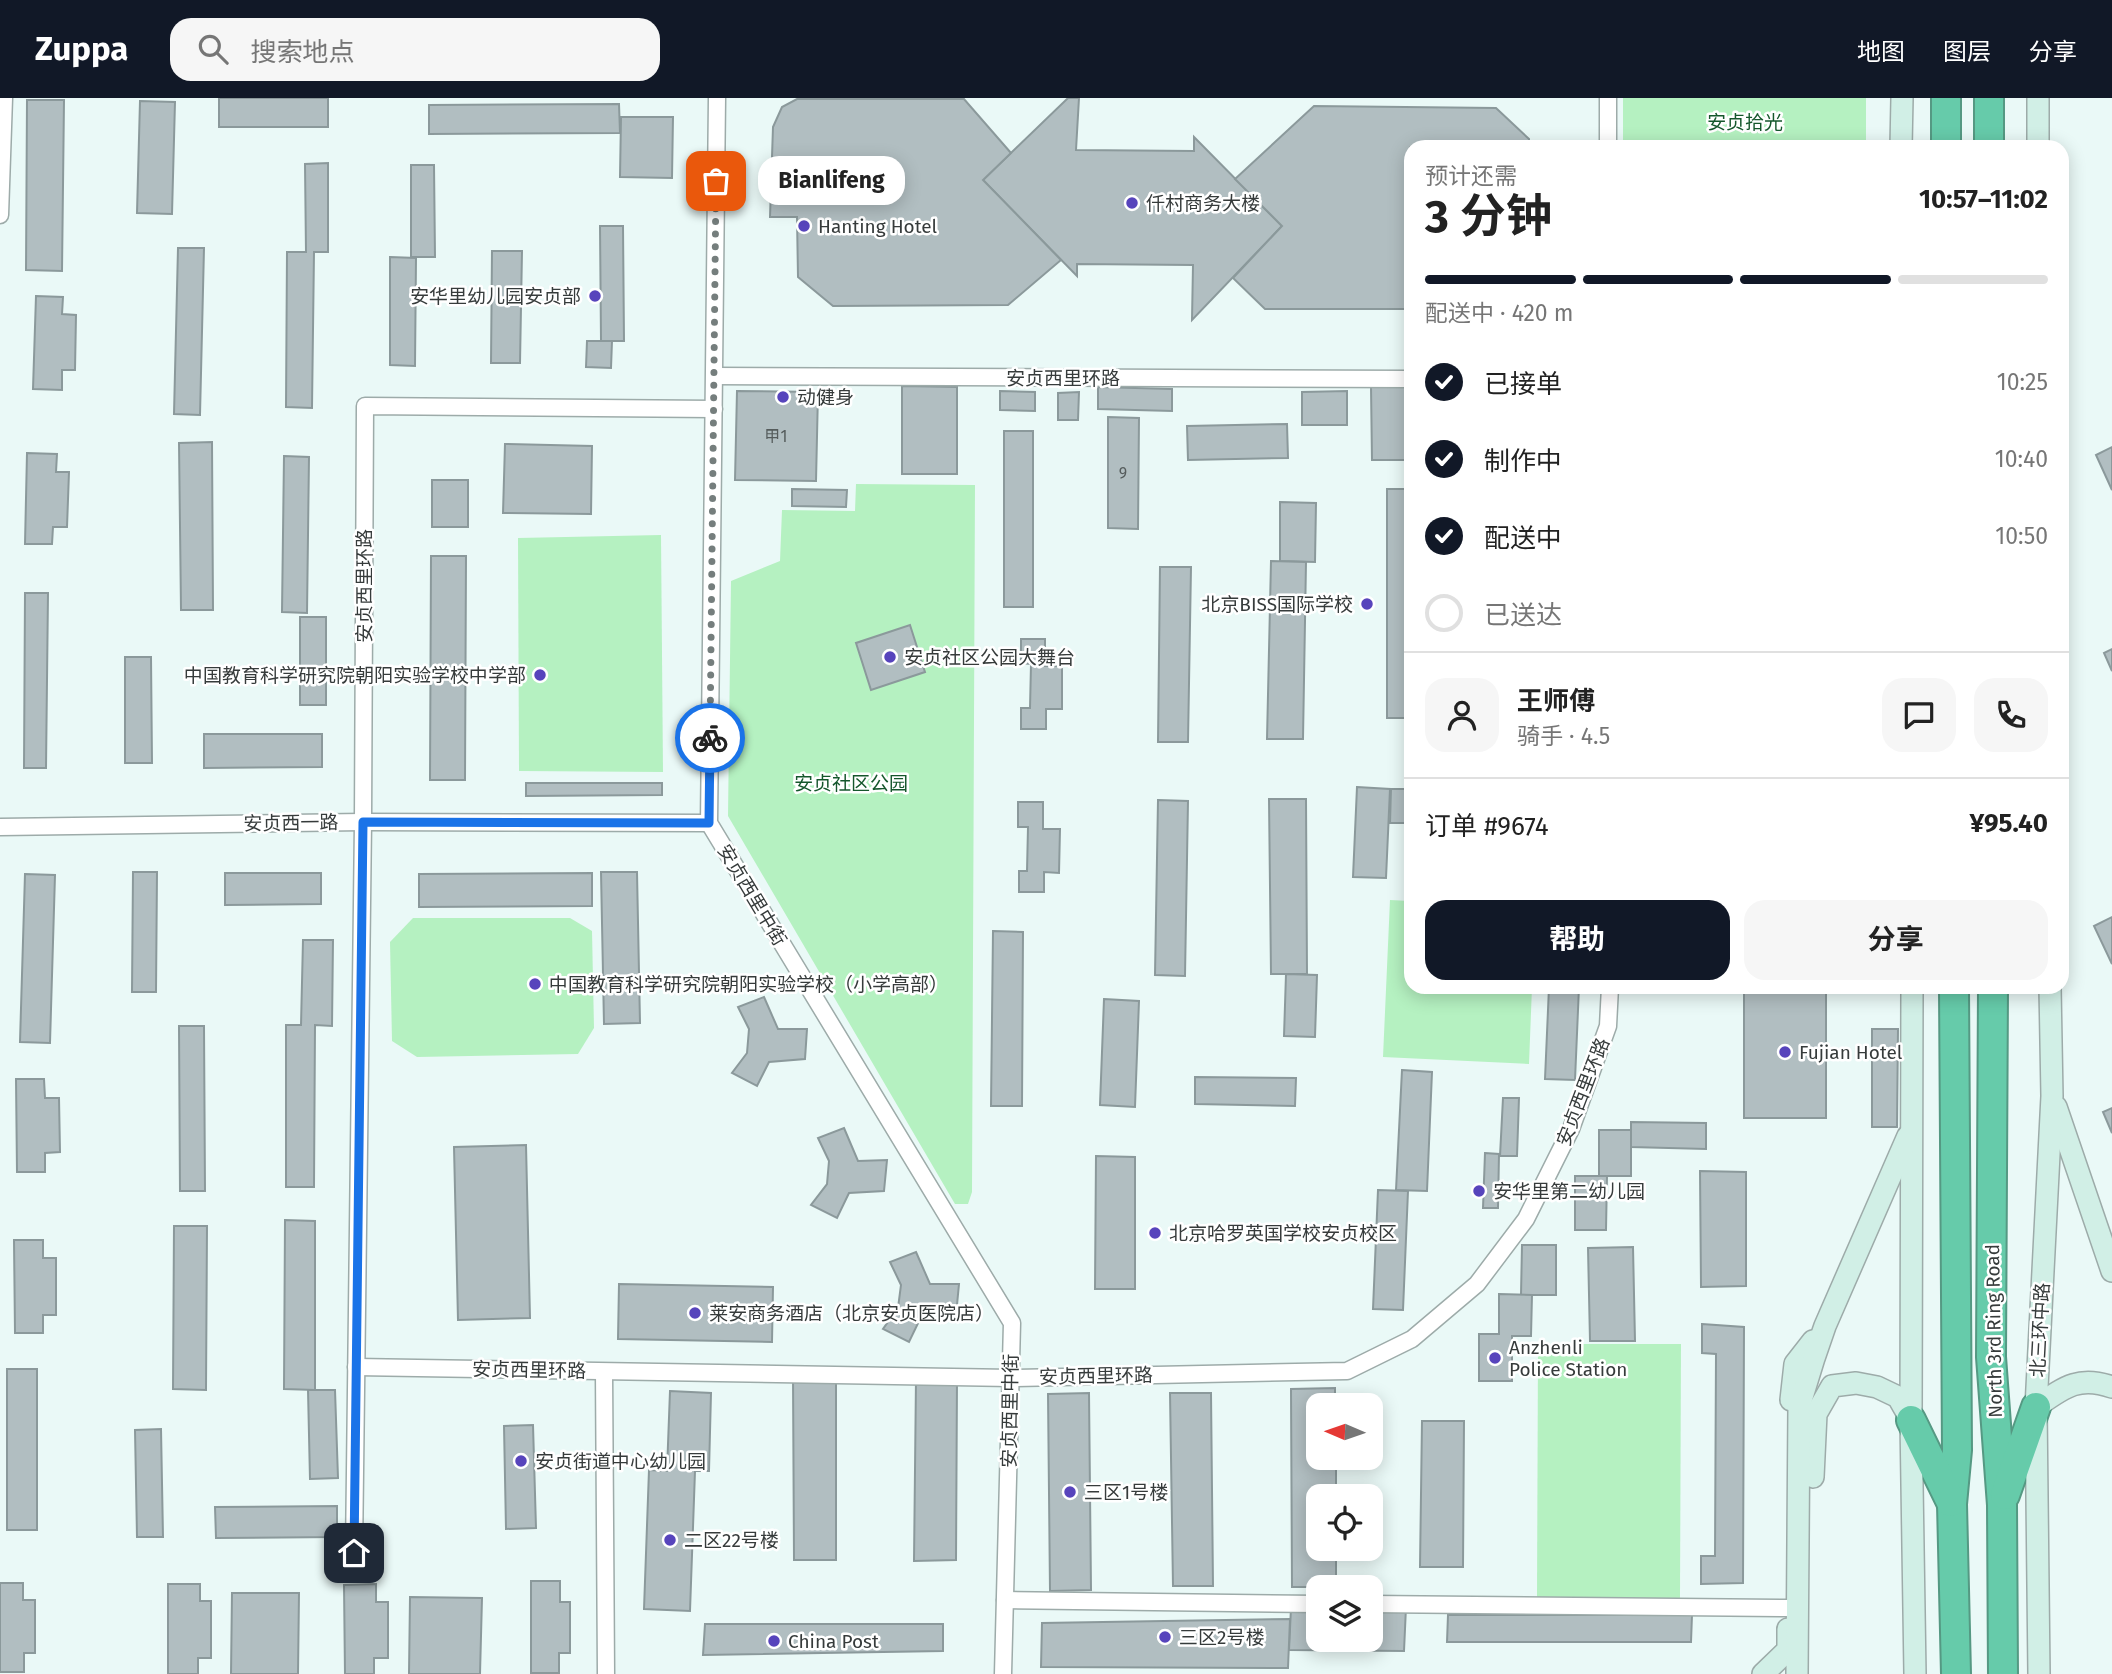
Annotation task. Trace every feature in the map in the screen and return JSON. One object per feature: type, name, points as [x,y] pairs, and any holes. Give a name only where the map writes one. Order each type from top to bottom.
[{"type":"highway","points":[[1946,98],[1946,140]]},
{"type":"highway","points":[[1989,98],[1989,140]]},
{"type":"highway","name":"North 3rd Ring Road","points":[[1954,994],[1956,1450],[1952,1504],[1956,1674]]},
{"type":"highway","name":"North 3rd Ring Road","points":[[1993,994],[1991,1357],[2002,1505],[2003,1674]]},
{"type":"highway","points":[[2002,1505],[2036,1407]]},
{"type":"highway","points":[[1911,1420],[1952,1504]]},
{"type":"street","points":[[0,215],[4,98]]},
{"type":"street","name":"安贞西里中街","points":[[717,98],[709,823],[1012,1323],[1003,1674]]},
{"type":"street","points":[[1608,98],[1608,140]]},
{"type":"street","points":[[1901,140],[1902,98]]},
{"type":"street","points":[[2038,98],[2038,140]]},
{"type":"street","name":"安贞西里环路","points":[[715,376],[1404,379]]},
{"type":"street","name":"安贞西里环路","points":[[354,1553],[365,406],[715,409]]},
{"type":"street","name":"安贞西一路","points":[[0,827],[363,822],[709,823]]},
{"type":"street","name":"安贞西里环路","points":[[356,1367],[1011,1378],[1347,1371],[1412,1339],[1477,1284],[1526,1219],[1571,1129],[1608,1026],[1610,994]]},
{"type":"street","points":[[1912,994],[1911,1420],[1915,1674]]},
{"type":"street","name":"北三环中路","points":[[2039,1674],[2036,1407],[2052,1096],[2050,994]]},
{"type":"street","points":[[2052,1096],[2112,1271]]},
{"type":"street","points":[[1797,1674],[1799,1407],[1825,1326],[1912,1125]]},
{"type":"street","points":[[1763,1674],[1788,1650],[1788,1420],[1795,1364],[1825,1326]]},
{"type":"street","points":[[604,1372],[606,1674]]},
{"type":"street","points":[[2036,1407],[2067,1386],[2092,1382],[2112,1387]]},
{"type":"street","points":[[1810,1674],[1816,1414],[1832,1386],[1856,1383],[1877,1387],[1898,1397],[1911,1420]]},
{"type":"street","points":[[1005,1600],[1306,1604]]},
{"type":"street","points":[[1383,1604],[1788,1608]]},
{"type":"green space","name":"安贞拾光","points":[[1623,98],[1866,98],[1866,140],[1623,140]]},
{"type":"green space","name":"安贞社区公园","points":[[856,484],[975,485],[972,1192],[968,1204],[955,1204],[728,816],[731,581],[780,561],[782,510],[855,511]]},
{"type":"green space","points":[[661,535],[663,772],[519,771],[518,538]]},
{"type":"green space","points":[[1390,900],[1404,901],[1404,994],[1532,994],[1529,1064],[1383,1057]]},
{"type":"green space","points":[[413,918],[570,918],[592,931],[594,1028],[578,1054],[417,1057],[392,1041],[390,942]]},
{"type":"green space","points":[[1538,1344],[1681,1344],[1680,1598],[1537,1598]]},
{"type":"building","points":[[219,98],[328,98],[328,127],[219,127]]},
{"type":"building","name":"仟村商务大楼","points":[[1068,98],[1079,98],[1076,150],[1194,151],[1194,137],[1282,226],[1192,320],[1193,265],[1077,264],[1077,276],[983,180]]},
{"type":"building","points":[[797,99],[964,99],[1011,153],[983,180],[1061,260],[1008,305],[833,306],[798,277],[797,217],[770,217],[773,127],[782,107]]},
{"type":"building","points":[[27,100],[64,100],[62,271],[26,270]]},
{"type":"building","points":[[140,101],[175,102],[172,214],[137,213]]},
{"type":"building","points":[[619,104],[620,133],[429,134],[429,105]]},
{"type":"building","points":[[1314,106],[1496,108],[1529,139],[1404,140],[1404,309],[1265,309],[1233,278],[1282,226],[1235,179]]},
{"type":"building","points":[[621,117],[673,117],[672,178],[620,177]]},
{"type":"building","points":[[328,163],[328,252],[314,252],[312,408],[286,407],[287,252],[306,252],[305,164]]},
{"type":"building","points":[[411,165],[434,165],[435,257],[411,257]]},
{"type":"building","points":[[600,226],[623,226],[624,341],[601,341]]},
{"type":"building","points":[[178,248],[204,248],[200,415],[174,414]]},
{"type":"building","points":[[492,251],[522,251],[520,363],[491,363]]},
{"type":"building","points":[[390,257],[416,258],[415,366],[390,365]]},
{"type":"building","points":[[36,296],[63,297],[62,314],[76,315],[75,370],[62,370],[62,390],[33,389]]},
{"type":"building","points":[[587,341],[612,341],[611,368],[586,367]]},
{"type":"building","points":[[902,386],[957,387],[957,474],[902,474]]},
{"type":"building","points":[[1098,387],[1172,389],[1172,411],[1098,409]]},
{"type":"building","points":[[1371,387],[1404,387],[1404,460],[1372,460]]},
{"type":"building","points":[[737,391],[818,392],[816,481],[735,480]]},
{"type":"building","points":[[1000,391],[1035,392],[1035,411],[1000,410]]},
{"type":"building","points":[[1347,391],[1347,425],[1302,425],[1302,392]]},
{"type":"building","points":[[1079,392],[1078,420],[1058,420],[1058,393]]},
{"type":"building","points":[[1108,417],[1139,418],[1138,529],[1108,528]]},
{"type":"building","points":[[1287,424],[1288,458],[1188,460],[1187,426]]},
{"type":"building","points":[[1004,431],[1033,431],[1033,607],[1004,607]]},
{"type":"building","points":[[212,442],[213,610],[181,610],[179,443]]},
{"type":"building","points":[[505,444],[592,446],[591,514],[503,513]]},
{"type":"building","points":[[2112,447],[2112,490],[2096,455]]},
{"type":"building","points":[[27,453],[57,454],[56,472],[69,472],[67,527],[53,527],[52,544],[25,544]]},
{"type":"building","points":[[284,456],[309,457],[307,613],[282,612]]},
{"type":"building","points":[[432,480],[468,480],[468,527],[432,527]]},
{"type":"building","points":[[792,489],[847,490],[846,507],[792,506]]},
{"type":"building","points":[[1387,489],[1404,489],[1404,718],[1387,718]]},
{"type":"building","points":[[1280,502],[1316,503],[1315,562],[1280,561]]},
{"type":"building","points":[[431,556],[466,556],[465,780],[430,780]]},
{"type":"building","points":[[1271,561],[1306,562],[1303,739],[1267,739]]},
{"type":"building","points":[[1160,567],[1191,567],[1188,742],[1158,742]]},
{"type":"building","points":[[25,593],[48,593],[46,768],[24,768]]},
{"type":"building","points":[[300,617],[326,617],[326,705],[300,705]]},
{"type":"building","name":"安贞社区公园大舞台","points":[[910,625],[925,672],[871,690],[856,643]]},
{"type":"building","points":[[1021,639],[1045,639],[1045,666],[1062,666],[1062,709],[1046,709],[1046,729],[1021,729],[1021,708],[1030,708],[1031,664],[1021,663]]},
{"type":"building","points":[[2112,649],[2112,671],[2104,653]]},
{"type":"building","points":[[125,657],[151,657],[152,763],[125,763]]},
{"type":"building","points":[[204,734],[322,734],[322,767],[204,768]]},
{"type":"building","points":[[526,783],[662,783],[662,795],[526,796]]},
{"type":"building","points":[[1357,787],[1390,789],[1386,878],[1353,877]]},
{"type":"building","points":[[1391,789],[1404,789],[1404,823],[1390,823]]},
{"type":"building","points":[[1269,799],[1306,799],[1307,974],[1271,974]]},
{"type":"building","points":[[1158,800],[1188,801],[1185,976],[1155,975]]},
{"type":"building","points":[[1018,802],[1043,802],[1043,829],[1060,829],[1059,873],[1044,872],[1044,892],[1019,892],[1019,871],[1027,871],[1028,827],[1018,827]]},
{"type":"building","points":[[133,872],[157,872],[156,992],[132,992]]},
{"type":"building","points":[[601,872],[637,872],[640,1023],[604,1024]]},
{"type":"building","points":[[225,873],[321,873],[321,904],[225,905]]},
{"type":"building","points":[[592,873],[592,906],[419,907],[419,874]]},
{"type":"building","points":[[25,874],[55,875],[50,1043],[20,1042]]},
{"type":"building","points":[[2112,917],[2112,964],[2094,926]]},
{"type":"building","points":[[993,931],[1023,932],[1022,1106],[991,1106]]},
{"type":"building","points":[[303,940],[333,940],[332,1026],[315,1025],[314,1187],[286,1187],[286,1025],[301,1025]]},
{"type":"building","points":[[1286,974],[1317,975],[1315,1037],[1284,1036]]},
{"type":"building","points":[[1549,994],[1579,994],[1575,1080],[1545,1079]]},
{"type":"building","name":"Fujian Hotel","points":[[1744,994],[1826,994],[1826,1118],[1744,1118]]},
{"type":"building","points":[[764,997],[778,1029],[807,1029],[805,1059],[769,1062],[757,1086],[732,1073],[747,1053],[749,1029],[738,1007]]},
{"type":"building","points":[[1104,999],[1139,1001],[1135,1107],[1100,1105]]},
{"type":"building","points":[[179,1026],[204,1026],[205,1191],[180,1191]]},
{"type":"building","points":[[1872,1029],[1898,1029],[1897,1127],[1872,1127]]},
{"type":"building","points":[[1402,1070],[1432,1072],[1427,1191],[1396,1190]]},
{"type":"building","points":[[1195,1077],[1296,1078],[1295,1106],[1195,1104]]},
{"type":"building","points":[[16,1079],[44,1079],[45,1098],[59,1098],[60,1152],[45,1153],[45,1172],[17,1172]]},
{"type":"building","points":[[1503,1098],[1519,1098],[1517,1156],[1500,1156]]},
{"type":"building","points":[[2112,1108],[2112,1133],[2103,1112]]},
{"type":"building","points":[[1631,1122],[1706,1123],[1706,1149],[1631,1147]]},
{"type":"building","points":[[844,1128],[858,1161],[887,1160],[884,1191],[849,1193],[837,1218],[811,1205],[827,1184],[829,1161],[818,1138]]},
{"type":"building","points":[[1599,1130],[1631,1130],[1631,1176],[1599,1176]]},
{"type":"building","points":[[526,1145],[530,1318],[458,1320],[454,1147]]},
{"type":"building","points":[[1485,1153],[1499,1154],[1498,1208],[1483,1208]]},
{"type":"building","points":[[1096,1156],[1135,1157],[1135,1289],[1095,1289]]},
{"type":"building","points":[[1700,1171],[1746,1172],[1746,1286],[1701,1287]]},
{"type":"building","points":[[1575,1176],[1607,1176],[1606,1230],[1575,1230]]},
{"type":"building","points":[[1378,1190],[1408,1191],[1403,1310],[1373,1309]]},
{"type":"building","points":[[285,1220],[315,1221],[315,1390],[284,1389]]},
{"type":"building","points":[[174,1226],[207,1226],[206,1390],[173,1389]]},
{"type":"building","points":[[14,1240],[43,1240],[43,1258],[56,1258],[56,1315],[43,1315],[43,1333],[15,1333]]},
{"type":"building","points":[[1522,1245],[1556,1245],[1556,1295],[1521,1295]]},
{"type":"building","points":[[1633,1247],[1635,1341],[1590,1341],[1588,1248]]},
{"type":"building","points":[[916,1252],[930,1284],[959,1284],[956,1315],[921,1317],[909,1342],[883,1329],[898,1308],[901,1285],[890,1262]]},
{"type":"building","name":"莱安商务酒店（北京安贞医院店）","points":[[619,1284],[773,1287],[772,1342],[618,1339]]},
{"type":"building","name":"Anzhenli Police Station","points":[[1499,1294],[1532,1295],[1531,1336],[1512,1336],[1512,1381],[1479,1381],[1479,1334],[1499,1334]]},
{"type":"building","points":[[1702,1324],[1744,1327],[1743,1583],[1701,1584],[1701,1556],[1715,1556],[1716,1354],[1702,1353]]},
{"type":"building","points":[[7,1369],[37,1369],[37,1530],[7,1530]]},
{"type":"building","points":[[793,1376],[836,1377],[836,1560],[794,1560]]},
{"type":"building","points":[[916,1379],[957,1379],[956,1560],[914,1561]]},
{"type":"building","points":[[1335,1388],[1335,1393],[1306,1393],[1306,1470],[1336,1470],[1336,1484],[1306,1484],[1306,1561],[1336,1561],[1336,1575],[1306,1575],[1306,1587],[1292,1587],[1291,1389]]},
{"type":"building","points":[[308,1390],[335,1390],[338,1478],[310,1479]]},
{"type":"building","name":"二区22号楼","points":[[670,1391],[711,1393],[709,1471],[695,1471],[690,1611],[644,1609],[649,1470],[667,1471]]},
{"type":"building","name":"三区1号楼","points":[[1089,1393],[1091,1590],[1050,1591],[1048,1394]]},
{"type":"building","points":[[1170,1393],[1211,1393],[1213,1586],[1173,1586]]},
{"type":"building","points":[[1422,1421],[1464,1421],[1463,1567],[1420,1567]]},
{"type":"building","points":[[533,1425],[536,1528],[506,1529],[504,1426]]},
{"type":"building","points":[[161,1429],[163,1537],[137,1537],[135,1430]]},
{"type":"building","points":[[337,1506],[337,1537],[216,1538],[215,1507]]},
{"type":"building","points":[[531,1581],[560,1581],[560,1602],[570,1602],[570,1653],[559,1653],[559,1673],[531,1673]]},
{"type":"building","points":[[0,1583],[23,1583],[23,1600],[35,1600],[35,1653],[24,1653],[24,1672],[0,1672]]},
{"type":"building","points":[[168,1584],[200,1584],[200,1601],[211,1601],[211,1658],[198,1658],[198,1674],[168,1674]]},
{"type":"building","points":[[376,1584],[376,1602],[388,1602],[388,1658],[374,1658],[374,1674],[345,1674],[344,1585]]},
{"type":"building","points":[[232,1593],[299,1593],[298,1674],[231,1674]]},
{"type":"building","points":[[410,1597],[482,1598],[480,1674],[409,1674]]},
{"type":"building","points":[[1383,1607],[1406,1607],[1404,1651],[1383,1651]]},
{"type":"building","points":[[1291,1608],[1306,1608],[1306,1650],[1289,1650]]},
{"type":"building","points":[[1448,1615],[1692,1615],[1691,1642],[1447,1642]]},
{"type":"building","name":"三区2号楼","points":[[1290,1619],[1288,1668],[1041,1667],[1042,1623]]},
{"type":"building","points":[[705,1624],[943,1624],[943,1651],[703,1655]]},
{"type":"way so far","points":[[710,738],[716,181]]},
{"type":"place","name":"Bianlifeng","points":[[716,181]]},
{"type":"place","name":"仟村商务大楼","points":[[1132,203]]},
{"type":"place","name":"Hanting Hotel","points":[[804,226]]},
{"type":"place","name":"安华里幼儿园安贞部","points":[[595,296]]},
{"type":"place","name":"动健身","points":[[783,397]]},
{"type":"place","name":"北京BISS国际学校","points":[[1367,604]]},
{"type":"place","name":"安贞社区公园大舞台","points":[[890,657]]},
{"type":"place","name":"中国教育科学研究院朝阳实验学校中学部","points":[[540,675]]},
{"type":"place","name":"中国教育科学研究院朝阳实验学校（小学高部）","points":[[535,984]]},
{"type":"place","name":"Fujian Hotel","points":[[1785,1052]]},
{"type":"place","name":"安华里第二幼儿园","points":[[1479,1191]]},
{"type":"place","name":"北京哈罗英国学校安贞校区","points":[[1155,1233]]},
{"type":"place","name":"莱安商务酒店（北京安贞医院店）","points":[[695,1313]]},
{"type":"place","name":"Anzhenli Police Station","points":[[1495,1358]]},
{"type":"place","name":"安贞街道中心幼儿园","points":[[521,1461]]},
{"type":"place","name":"三区1号楼","points":[[1070,1492]]},
{"type":"place","name":"二区22号楼","points":[[670,1540]]},
{"type":"place","name":"三区2号楼","points":[[1165,1637]]},
{"type":"place","name":"China Post","points":[[774,1641]]},
{"type":"route","points":[[354,1553],[363,822],[709,823],[710,738]]}]
